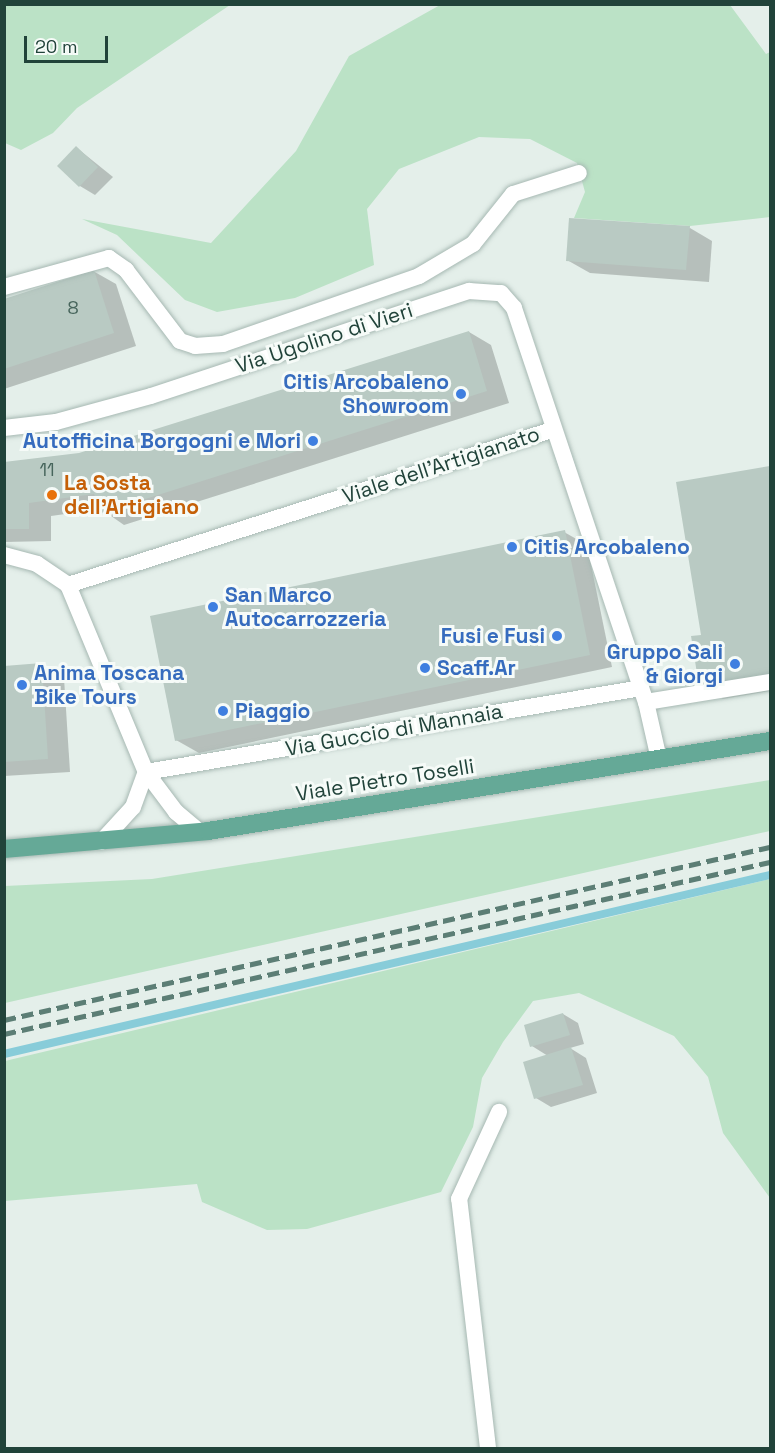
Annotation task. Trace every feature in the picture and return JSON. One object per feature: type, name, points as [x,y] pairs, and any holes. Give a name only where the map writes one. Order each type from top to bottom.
[{"type":"main road","name":"Viale Pietro Toselli","points":[[4,849],[200,832],[771,741]]},
{"type":"lane","points":[[4,287],[109,258],[126,270],[174,335],[195,346],[223,344],[357,301],[464,252],[513,194],[579,173]]},
{"type":"lane","name":"Via Ugolino di Vieri","points":[[4,428],[56,422],[151,396],[365,323],[469,291],[501,293],[514,308],[552,429]]},
{"type":"lane","points":[[357,301],[365,323]]},
{"type":"lane","name":"Viale dell'Artigianato","points":[[68,585],[552,429],[643,695],[659,759]]},
{"type":"lane","points":[[4,555],[37,564],[68,585],[146,772],[177,813],[200,832]]},
{"type":"lane","name":"Via Guccio di Mannaia","points":[[146,772],[643,695],[771,682]]},
{"type":"lane","points":[[101,842],[133,807],[146,772]]},
{"type":"lane","points":[[488,1449],[459,1199],[499,1112]]},
{"type":"green space","points":[[4,5],[230,5],[77,108],[53,133],[21,150],[5,143]]},
{"type":"green space","points":[[440,5],[730,5],[766,54],[770,52],[770,217],[690,226],[574,218],[585,192],[577,163],[530,139],[479,137],[399,169],[367,209],[374,265],[295,298],[217,312],[185,300],[117,235],[82,219],[211,243],[296,151],[349,56]]},
{"type":"green space","points":[[770,780],[770,831],[5,1003],[5,886],[152,879]]},
{"type":"green space","points":[[770,879],[770,1198],[723,1133],[708,1077],[674,1036],[579,993],[533,1001],[503,1042],[482,1078],[473,1127],[441,1192],[307,1229],[267,1230],[202,1202],[197,1184],[5,1201],[5,1061]]},
{"type":"building","points":[[76,146],[98,167],[79,187],[57,166]]},
{"type":"building","points":[[569,218],[690,226],[686,270],[566,261]]},
{"type":"building","points":[[94,270],[114,333],[4,369],[4,299]]},
{"type":"building","points":[[469,331],[487,391],[101,513],[94,494],[29,503],[29,529],[4,529],[4,462],[79,453]]},
{"type":"building","points":[[770,466],[770,675],[699,686],[691,636],[701,635],[676,482]]},
{"type":"building","points":[[565,530],[590,655],[175,741],[150,616]]},
{"type":"building","points":[[42,663],[48,759],[4,762],[4,666]]},
{"type":"building","points":[[563,1013],[570,1035],[530,1047],[524,1025]]},
{"type":"building","points":[[571,1047],[583,1085],[534,1099],[523,1062]]},
{"type":"waterway","points":[[4,1054],[770,875]]},
{"type":"railway","points":[[4,1020],[770,847]]},
{"type":"railway","points":[[4,1034],[770,862]]},
{"type":"place","name":"Citis Arcobaleno Showroom","points":[[461,394]]},
{"type":"place","name":"Autofficina Borgogni e Mori","points":[[313,441]]},
{"type":"place","name":"La Sosta dell'Artigiano","points":[[52,495]]},
{"type":"place","name":"Citis Arcobaleno","points":[[512,547]]},
{"type":"place","name":"San Marco Autocarrozzeria","points":[[213,607]]},
{"type":"place","name":"Fusi e Fusi","points":[[557,636]]},
{"type":"place","name":"Gruppo Sali & Giorgi","points":[[735,664]]},
{"type":"place","name":"Scaff.Ar","points":[[425,668]]},
{"type":"place","name":"Anima Toscana Bike Tours","points":[[22,685]]},
{"type":"place","name":"Piaggio","points":[[223,711]]}]
